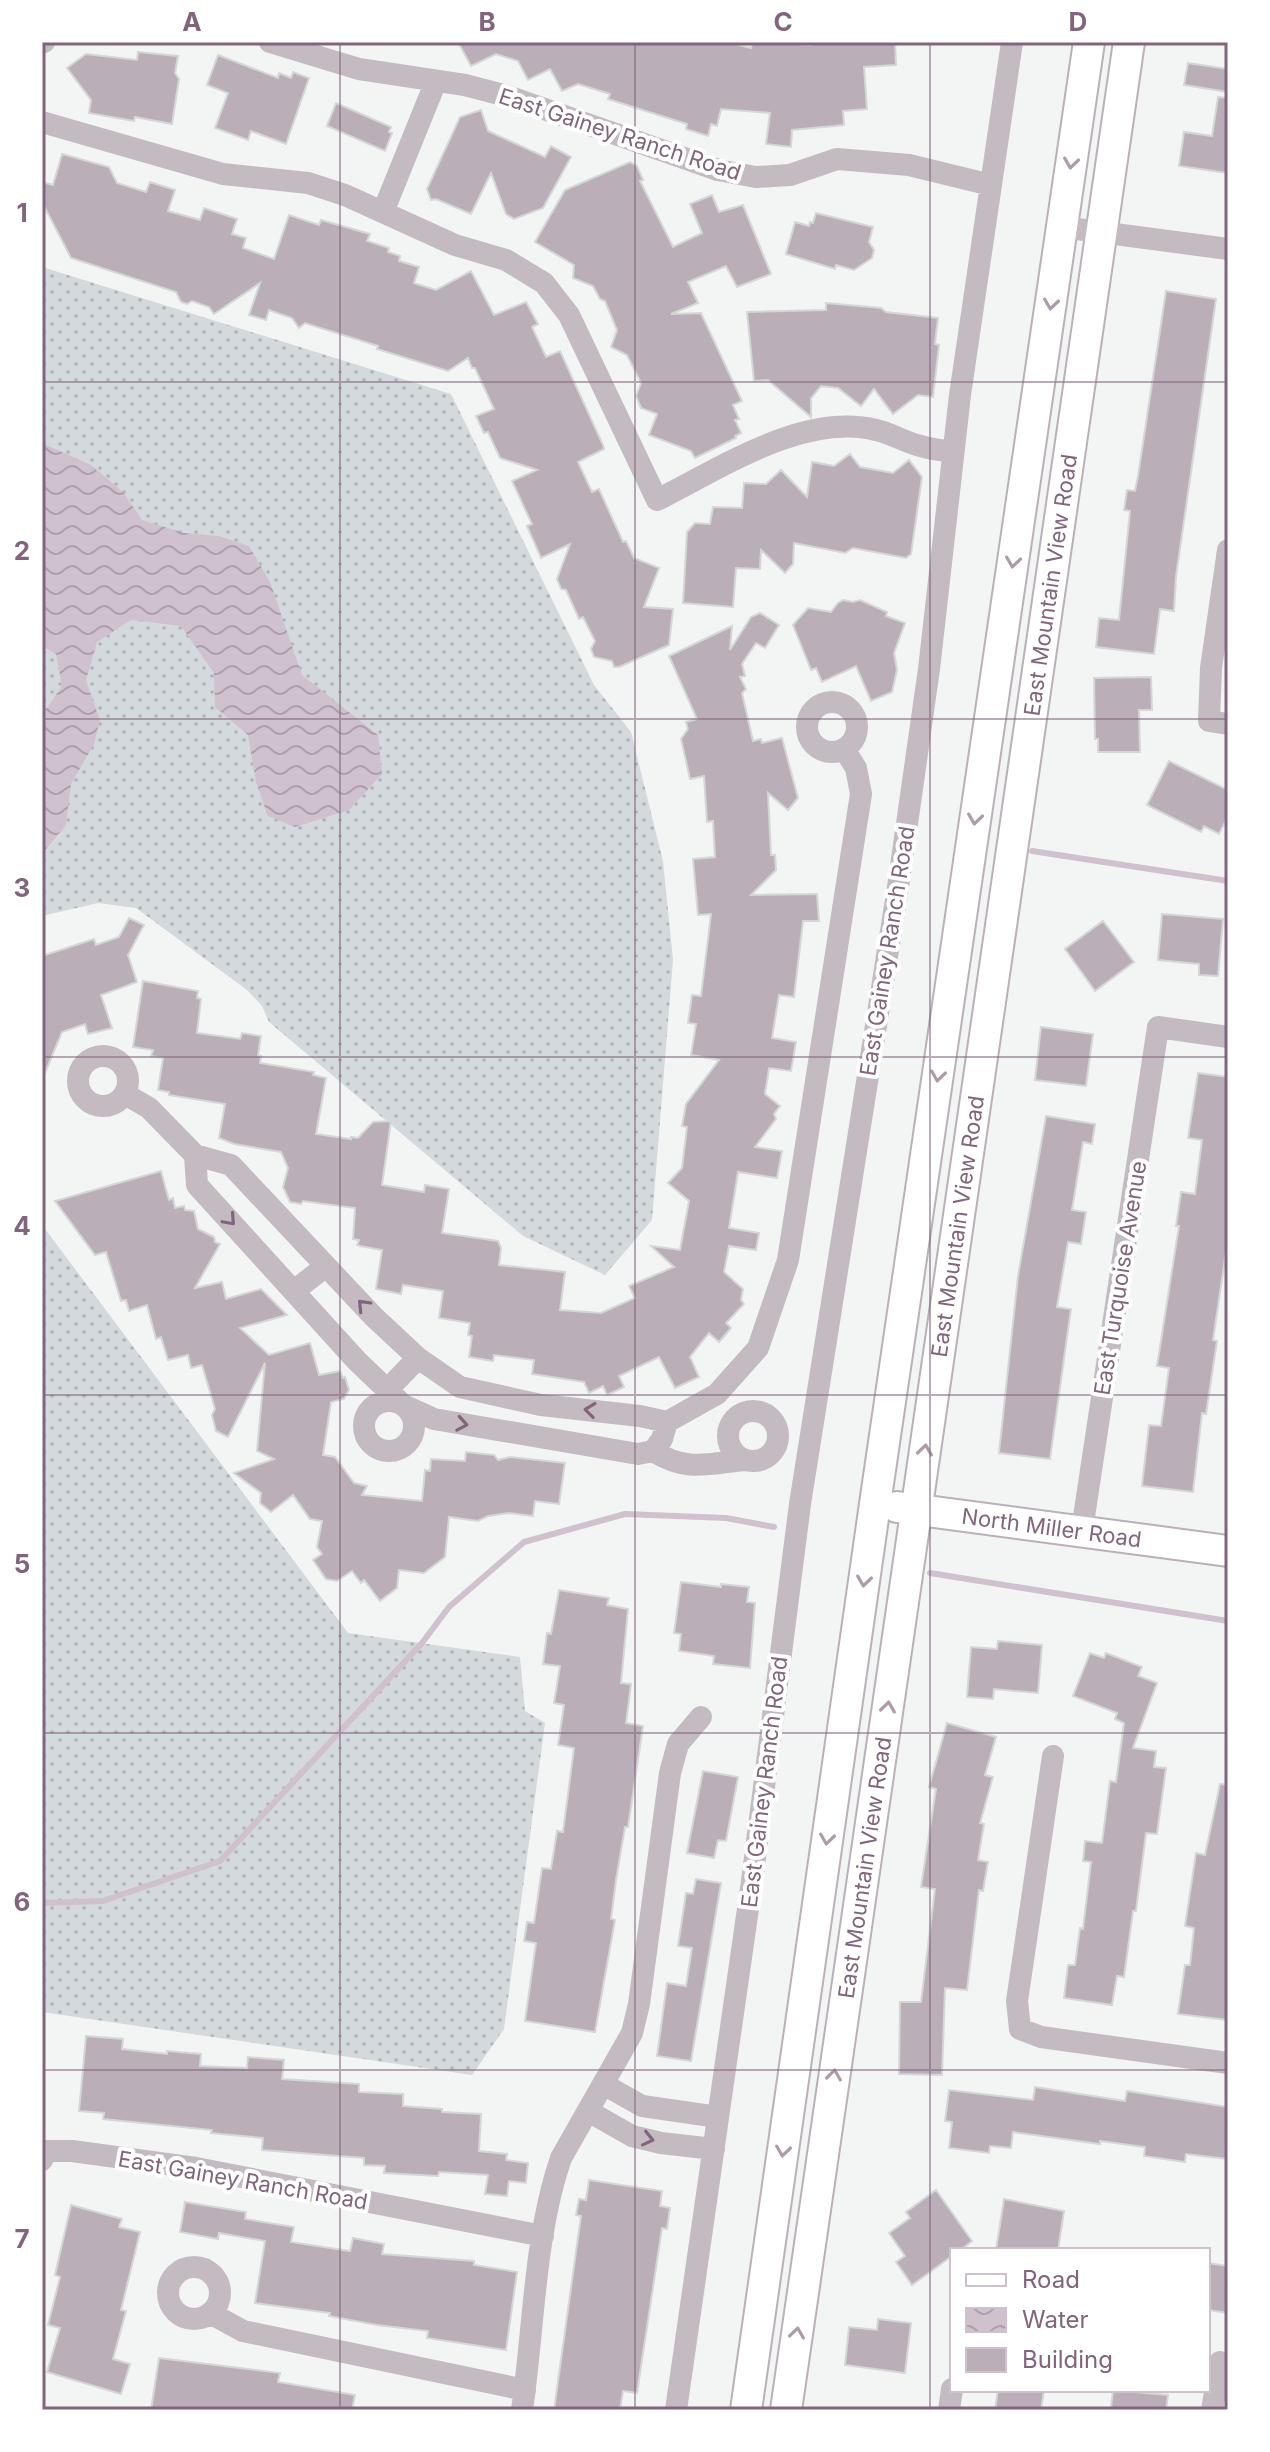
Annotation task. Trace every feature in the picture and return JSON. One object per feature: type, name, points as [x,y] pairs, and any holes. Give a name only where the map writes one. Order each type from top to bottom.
[{"type":"main road","name":"East Mountain View Road","points":[[746,2410],[1089,42]]},
{"type":"main road","name":"East Mountain View Road","points":[[786,2410],[1129,42]]},
{"type":"main road","name":"North Miller Road","points":[[875,1504],[1228,1551]]},
{"type":"street","name":"East Gainey Ranch Road","points":[[270,42],[359,69],[507,96],[731,173],[756,177],[790,175],[837,159],[909,165],[991,185]]},
{"type":"street","name":"East Gainey Ranch Road","points":[[676,2410],[809,1448],[898,887],[929,669],[953,452],[1012,42]]},
{"type":"street","points":[[383,212],[436,81]]},
{"type":"street","points":[[42,122],[223,174],[308,183],[345,195],[455,245],[506,260],[544,283],[569,315],[657,500],[782,438],[827,427],[877,430],[917,445],[953,452]]},
{"type":"street","points":[[1062,227],[1228,249]]},
{"type":"street","points":[[1219,722],[1211,668],[1228,550]]},
{"type":"street","points":[[125,1094],[149,1108],[195,1155],[231,1165],[418,1358],[460,1387],[547,1406],[667,1422],[717,1394],[758,1348],[788,1260],[861,794],[856,768],[844,749]]},
{"type":"street","name":"East Turquoise Avenue","points":[[1082,1530],[1158,1027],[1228,1037]]},
{"type":"street","points":[[195,1155],[197,1185],[395,1398],[434,1419],[638,1454],[653,1451],[662,1439],[667,1422]]},
{"type":"street","points":[[294,1291],[326,1266]]},
{"type":"street","points":[[395,1398],[418,1358]]},
{"type":"street","points":[[717,1394],[735,1418]]},
{"type":"street","points":[[544,1438],[547,1406]]},
{"type":"street","points":[[750,1411],[766,1414],[777,1427],[778,1443],[768,1457],[753,1462],[737,1456],[728,1442],[728,1433],[735,1418],[750,1411]]},
{"type":"street","points":[[778,1443],[809,1448]]},
{"type":"street","points":[[653,1451],[673,1464],[744,1460]]},
{"type":"street","points":[[210,2313],[243,2331],[523,2400],[543,2236],[558,2168],[632,2033],[639,2004],[670,1773],[678,1744],[701,1717]]},
{"type":"street","points":[[1053,1756],[1017,2001],[1020,2029],[1041,2037],[1228,2063]]},
{"type":"street","points":[[603,2084],[642,2106],[718,2117]]},
{"type":"street","points":[[588,2111],[632,2136],[714,2149]]},
{"type":"street","name":"East Gainey Ranch Road","points":[[42,2160],[47,2151],[72,2151],[196,2168],[543,2236]]},
{"type":"street","points":[[1212,2410],[1219,2362]]},
{"type":"shaded area","points":[[42,267],[451,394],[594,685],[631,732],[663,861],[673,960],[652,1220],[605,1275],[523,1236],[269,1022],[262,1006],[247,990],[136,908],[98,903],[42,916]]},
{"type":"shaded area","points":[[42,1225],[348,1633],[520,1657],[525,1711],[545,1723],[504,2029],[472,2075],[42,2012]]},
{"type":"water","points":[[42,443],[91,465],[123,492],[142,520],[184,533],[219,536],[249,546],[270,582],[302,675],[378,735],[382,774],[349,810],[295,827],[268,816],[256,782],[248,735],[215,707],[214,673],[181,626],[131,620],[97,642],[86,680],[100,720],[94,744],[71,784],[66,825],[42,854],[42,710],[47,708],[62,686],[56,654],[42,645]]},
{"type":"building","points":[[458,42],[727,42],[751,48],[752,42],[811,45],[810,42],[895,42],[896,65],[864,67],[867,109],[843,111],[844,125],[792,130],[791,147],[766,144],[770,113],[721,109],[717,126],[711,124],[708,136],[686,129],[687,124],[608,99],[610,94],[578,84],[562,91],[550,69],[528,80],[518,61],[496,54],[471,66]]},
{"type":"building","points":[[138,52],[178,56],[175,73],[179,79],[172,124],[89,113],[91,100],[67,68],[86,54],[137,60]]},
{"type":"building","points":[[218,55],[278,78],[279,73],[291,78],[293,72],[309,78],[286,144],[251,131],[248,140],[215,128],[228,93],[207,85]]},
{"type":"building","points":[[1188,63],[1228,69],[1228,92],[1184,85]]},
{"type":"building","points":[[1218,97],[1228,98],[1228,173],[1179,166],[1184,132],[1212,136]]},
{"type":"building","points":[[336,103],[391,127],[389,132],[392,133],[385,151],[327,126]]},
{"type":"building","points":[[481,110],[488,131],[545,157],[551,146],[571,157],[543,208],[514,219],[506,214],[491,173],[471,214],[436,199],[431,200],[427,189],[460,117]]},
{"type":"building","points":[[62,154],[109,167],[117,183],[146,192],[150,182],[175,190],[168,211],[200,220],[204,208],[237,219],[232,234],[246,238],[243,248],[274,259],[289,215],[319,225],[321,220],[370,234],[367,241],[389,248],[388,252],[400,256],[399,261],[419,267],[414,283],[436,290],[471,271],[494,315],[526,302],[538,324],[532,327],[546,357],[560,351],[603,445],[604,449],[578,462],[592,492],[599,489],[623,542],[626,541],[634,558],[659,568],[644,607],[673,609],[669,645],[619,667],[614,667],[612,661],[594,657],[591,649],[595,641],[557,579],[570,544],[541,558],[527,526],[532,524],[512,481],[537,470],[500,458],[488,432],[484,433],[476,416],[494,409],[468,358],[448,371],[305,323],[299,328],[292,318],[269,310],[266,320],[249,315],[260,283],[214,314],[209,307],[192,301],[187,304],[181,302],[176,292],[71,258],[42,202],[42,182],[53,185]]},
{"type":"building","points":[[630,162],[637,166],[643,180],[640,181],[673,247],[702,233],[690,204],[712,195],[719,212],[743,205],[771,274],[737,287],[726,266],[688,282],[698,303],[671,314],[701,313],[742,401],[733,405],[741,433],[695,458],[691,451],[649,435],[657,414],[641,408],[636,396],[641,383],[627,355],[611,347],[617,330],[605,301],[600,299],[593,286],[573,278],[574,265],[535,242],[565,190]]},
{"type":"building","points":[[816,213],[873,227],[869,242],[874,250],[872,258],[854,270],[836,265],[835,269],[786,254],[795,222],[809,226]]},
{"type":"building","points":[[1166,291],[1216,299],[1176,576],[1174,611],[1160,609],[1154,654],[1096,647],[1099,618],[1119,620],[1130,511],[1124,510],[1127,490],[1135,491],[1138,476]]},
{"type":"building","points":[[826,303],[938,318],[935,344],[939,345],[933,397],[918,395],[893,414],[874,389],[861,406],[838,388],[821,386],[811,398],[811,417],[768,380],[754,381],[747,312],[826,310]]},
{"type":"building","points":[[850,454],[860,467],[893,473],[909,460],[922,477],[911,554],[906,558],[853,548],[845,553],[794,543],[793,564],[785,573],[761,550],[760,569],[736,568],[733,607],[683,603],[687,532],[695,523],[710,524],[713,507],[742,508],[744,483],[766,484],[781,470],[807,497],[812,462],[834,466]]},
{"type":"building","points":[[843,600],[860,600],[887,612],[886,616],[905,623],[894,653],[897,670],[892,692],[871,701],[856,666],[822,682],[816,668],[811,670],[793,625],[808,608],[831,612]]},
{"type":"building","points":[[760,613],[779,625],[765,648],[756,643],[742,664],[745,676],[740,677],[746,689],[742,693],[753,741],[761,739],[762,743],[782,738],[798,798],[788,810],[768,793],[771,855],[775,855],[776,870],[751,895],[817,894],[819,921],[803,921],[794,997],[779,995],[772,1038],[796,1042],[791,1071],[769,1068],[765,1094],[780,1106],[774,1114],[776,1119],[755,1147],[782,1151],[777,1178],[738,1172],[729,1228],[759,1233],[756,1250],[729,1246],[724,1272],[743,1289],[741,1300],[744,1304],[726,1323],[731,1328],[719,1342],[709,1333],[690,1357],[699,1377],[675,1388],[659,1357],[619,1376],[624,1387],[607,1395],[603,1386],[589,1393],[584,1382],[532,1374],[534,1360],[494,1355],[493,1361],[469,1357],[470,1323],[439,1318],[443,1291],[403,1285],[401,1294],[376,1289],[382,1250],[357,1245],[359,1240],[353,1239],[355,1208],[290,1202],[283,1187],[288,1168],[281,1152],[234,1144],[219,1138],[225,1104],[169,1095],[169,1092],[158,1090],[163,1058],[151,1056],[153,1050],[133,1047],[143,981],[198,991],[197,998],[201,999],[197,1033],[240,1039],[242,1033],[261,1036],[260,1063],[314,1072],[313,1075],[326,1078],[316,1134],[358,1138],[373,1122],[391,1121],[382,1185],[424,1192],[425,1185],[449,1189],[442,1233],[498,1241],[501,1248],[499,1265],[565,1272],[560,1310],[601,1313],[635,1298],[629,1286],[674,1267],[651,1246],[680,1250],[689,1201],[668,1183],[682,1168],[687,1127],[682,1126],[686,1104],[719,1060],[691,1055],[696,1024],[688,1023],[692,995],[701,996],[711,914],[698,915],[693,859],[715,857],[713,821],[707,822],[704,776],[690,779],[681,739],[688,729],[686,722],[697,719],[669,656],[732,626],[730,650],[751,617]]},
{"type":"building","points":[[1151,677],[1152,710],[1139,710],[1140,752],[1098,752],[1094,678]]},
{"type":"building","points":[[1169,761],[1228,790],[1228,816],[1219,834],[1204,826],[1201,832],[1147,805]]},
{"type":"building","points":[[1162,914],[1223,919],[1218,976],[1199,975],[1199,964],[1158,960]]},
{"type":"building","points":[[129,918],[144,925],[128,955],[137,982],[101,995],[112,1028],[88,1034],[85,1024],[62,1032],[42,1080],[42,956],[94,939],[96,945],[119,937]]},
{"type":"building","points":[[1103,921],[1134,962],[1095,991],[1065,949]]},
{"type":"building","points":[[1041,1027],[1093,1034],[1086,1086],[1035,1080]]},
{"type":"building","points":[[1198,1073],[1228,1077],[1228,1238],[1213,1340],[1217,1341],[1206,1414],[1202,1413],[1193,1492],[1142,1486],[1149,1425],[1161,1426],[1169,1368],[1157,1366],[1179,1226],[1176,1226],[1181,1192],[1195,1194],[1202,1140],[1188,1138]]},
{"type":"building","points":[[1046,1116],[1095,1124],[1092,1144],[1083,1142],[1072,1210],[1086,1212],[1081,1244],[1068,1242],[1057,1307],[1071,1309],[1050,1459],[999,1453],[1018,1276]]},
{"type":"building","points":[[161,1171],[169,1200],[173,1198],[175,1208],[184,1206],[185,1210],[194,1211],[198,1229],[214,1237],[215,1242],[220,1244],[195,1288],[222,1282],[226,1299],[261,1289],[287,1315],[240,1328],[269,1355],[310,1343],[319,1375],[340,1371],[345,1377],[349,1390],[344,1399],[331,1402],[323,1455],[335,1457],[354,1483],[367,1486],[362,1495],[422,1501],[425,1470],[430,1471],[431,1459],[465,1461],[466,1452],[494,1455],[498,1460],[510,1457],[565,1463],[559,1504],[535,1501],[533,1516],[509,1513],[478,1521],[449,1517],[445,1557],[424,1573],[399,1570],[397,1588],[380,1601],[364,1580],[361,1583],[352,1571],[337,1581],[326,1579],[313,1560],[322,1554],[317,1547],[322,1521],[310,1519],[293,1495],[271,1512],[260,1503],[261,1493],[234,1473],[274,1459],[257,1451],[265,1363],[228,1437],[216,1431],[212,1415],[215,1409],[202,1365],[191,1368],[188,1355],[168,1360],[161,1337],[156,1339],[147,1305],[129,1311],[126,1300],[121,1301],[106,1252],[95,1255],[55,1201]]},
{"type":"building","points":[[681,1582],[749,1587],[747,1602],[755,1603],[750,1668],[713,1664],[714,1656],[679,1651],[681,1634],[674,1633]]},
{"type":"building","points":[[559,1590],[609,1598],[607,1605],[628,1609],[621,1683],[631,1684],[626,1723],[643,1726],[628,1827],[625,1827],[616,1880],[611,1919],[615,1920],[595,2032],[525,2021],[536,1943],[524,1941],[527,1922],[534,1923],[542,1868],[551,1869],[557,1831],[563,1832],[574,1748],[558,1745],[564,1705],[554,1703],[560,1666],[543,1664],[547,1633],[551,1634]]},
{"type":"building","points":[[998,1641],[1042,1645],[1038,1693],[994,1689],[993,1699],[967,1697],[971,1647],[997,1649]]},
{"type":"building","points":[[1090,1653],[1104,1658],[1106,1653],[1142,1667],[1138,1676],[1157,1683],[1133,1748],[1156,1751],[1154,1767],[1166,1768],[1157,1834],[1146,1833],[1124,1977],[1117,1976],[1112,2005],[1064,1998],[1068,1965],[1075,1965],[1080,1928],[1083,1929],[1091,1862],[1083,1861],[1085,1841],[1102,1843],[1110,1781],[1116,1782],[1124,1723],[1115,1719],[1117,1713],[1073,1696]]},
{"type":"building","points":[[947,1723],[996,1737],[985,1775],[993,1777],[980,1823],[984,1824],[978,1860],[988,1862],[983,1891],[979,1890],[967,1990],[945,1988],[942,2075],[899,2074],[900,2002],[921,2002],[935,1889],[921,1887],[936,1789],[929,1787]]},
{"type":"building","points":[[703,1771],[738,1777],[726,1841],[718,1840],[714,1858],[687,1853]]},
{"type":"building","points":[[1220,1784],[1228,1785],[1228,2020],[1178,2014],[1185,1965],[1190,1965],[1194,1928],[1185,1926],[1196,1853],[1205,1855]]},
{"type":"building","points":[[696,1879],[721,1883],[691,2061],[657,2056],[667,1983],[686,1986],[692,1948],[678,1946],[686,1893],[693,1894]]},
{"type":"building","points":[[86,2036],[123,2039],[122,2049],[201,2054],[200,2066],[247,2068],[248,2057],[284,2060],[282,2079],[359,2084],[359,2092],[403,2094],[403,2106],[481,2114],[479,2151],[507,2154],[506,2160],[528,2163],[526,2183],[509,2181],[507,2196],[485,2194],[488,2175],[384,2173],[385,2166],[364,2165],[364,2158],[262,2150],[263,2138],[103,2119],[104,2113],[79,2111]]},
{"type":"building","points":[[1035,2087],[1125,2101],[1127,2091],[1228,2107],[1228,2159],[1186,2154],[1185,2162],[1144,2156],[1145,2147],[1013,2132],[1011,2148],[990,2146],[989,2153],[949,2148],[952,2122],[945,2121],[949,2090],[1033,2100]]},
{"type":"building","points":[[589,2180],[662,2191],[660,2206],[670,2208],[667,2229],[662,2228],[637,2393],[623,2391],[620,2410],[554,2410],[581,2216],[576,2215],[579,2199],[586,2200]]},
{"type":"building","points":[[936,2190],[972,2241],[963,2248],[950,2248],[950,2257],[912,2285],[896,2262],[905,2256],[889,2233],[910,2218],[906,2212]]},
{"type":"building","points":[[1004,2199],[1064,2211],[1058,2248],[996,2248]]},
{"type":"building","points":[[185,2202],[246,2212],[245,2219],[294,2227],[291,2242],[350,2251],[353,2238],[384,2244],[382,2254],[474,2261],[474,2265],[517,2272],[506,2350],[427,2338],[428,2331],[255,2303],[265,2241],[219,2233],[218,2239],[180,2232]]},
{"type":"building","points":[[71,2205],[122,2219],[119,2227],[140,2232],[121,2310],[126,2311],[113,2359],[130,2364],[121,2394],[47,2372],[60,2328],[48,2325],[60,2277],[55,2275]]},
{"type":"building","points":[[1210,2263],[1228,2266],[1228,2313],[1210,2310]]},
{"type":"building","points":[[878,2319],[911,2323],[905,2373],[845,2365],[849,2327],[877,2330]]},
{"type":"building","points":[[159,2358],[280,2373],[278,2382],[355,2395],[352,2410],[151,2410]]},
{"type":"building","points":[[998,2392],[1044,2392],[1041,2410],[995,2410]]},
{"type":"building","points":[[1113,2392],[1168,2395],[1166,2410],[1111,2408]]},
{"type":"waterway","points":[[1032,851],[1228,881]]},
{"type":"waterway","points":[[42,1903],[103,1901],[220,1861],[422,1643],[449,1607],[524,1542],[625,1514],[726,1518],[774,1527]]},
{"type":"waterway","points":[[930,1573],[1228,1621]]}]
